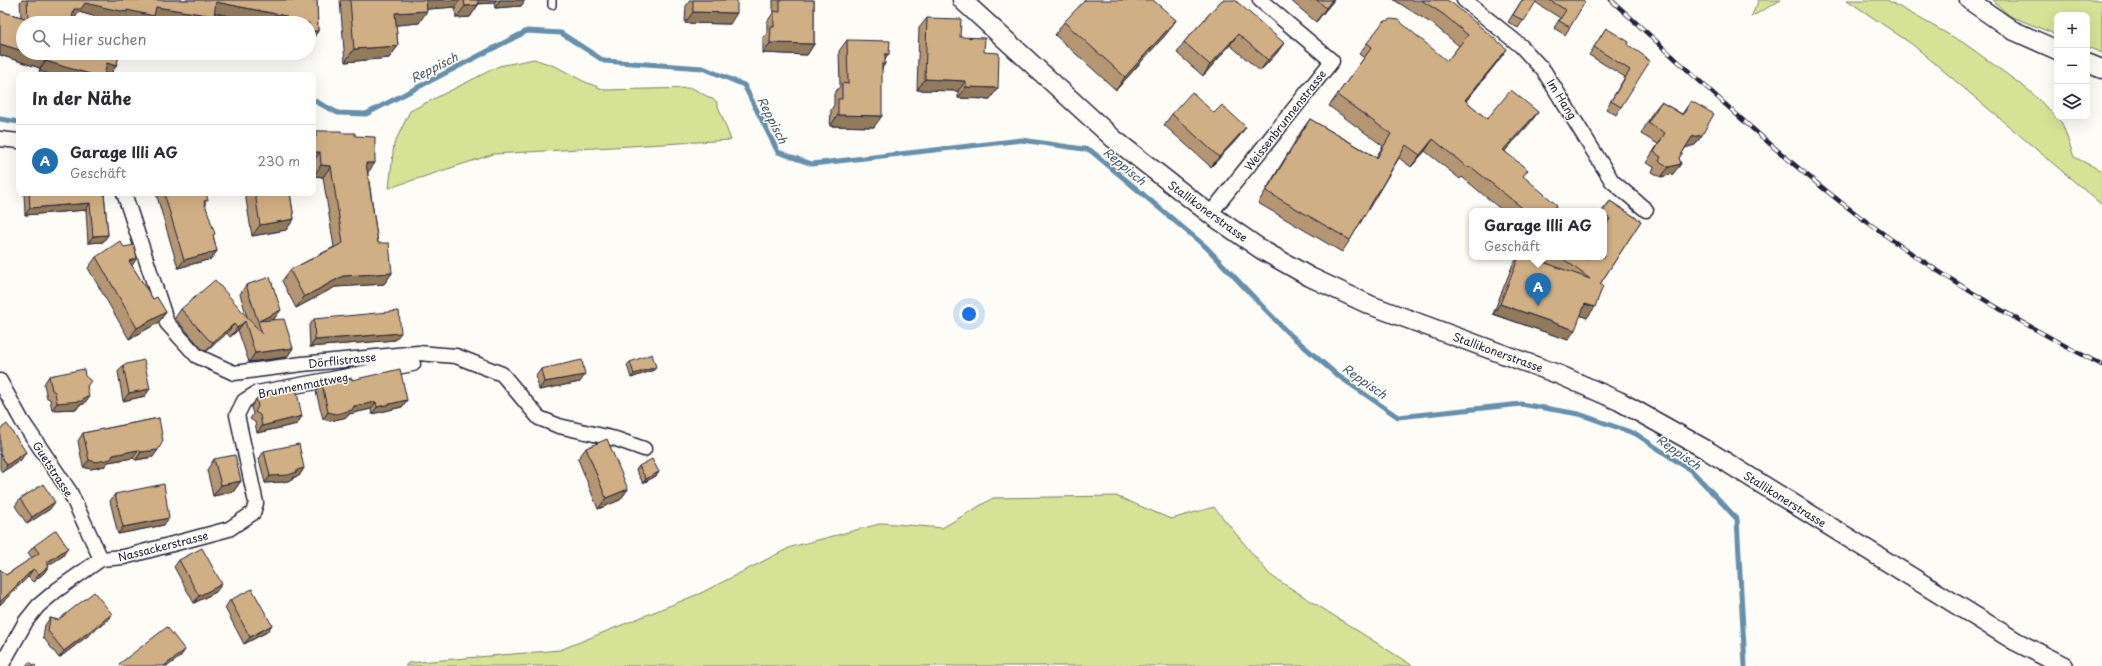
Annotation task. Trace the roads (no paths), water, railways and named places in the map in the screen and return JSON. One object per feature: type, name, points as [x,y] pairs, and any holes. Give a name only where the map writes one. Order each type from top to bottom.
[{"type":"street","name":"Stallikonerstrasse","points":[[962,0],[1114,139],[1210,214],[1262,250],[1310,277],[1357,299],[1560,375],[1619,401],[1705,450],[2015,641],[2064,666]]},
{"type":"street","name":"Weissenbrunnenstrasse","points":[[1210,214],[1332,61],[1260,0]]},
{"type":"street","name":"Im Hang","points":[[1464,0],[1521,46],[1544,71],[1612,180],[1646,210]]},
{"type":"street","points":[[1968,0],[2012,30],[2054,49]]},
{"type":"street","points":[[2090,64],[2102,70]]},
{"type":"street","points":[[0,139],[16,141]]},
{"type":"street","name":"Dörflistrasse","points":[[125,196],[167,323],[197,356],[234,374],[302,364],[418,353],[456,356],[502,374],[539,418],[559,426],[616,440],[644,449]]},
{"type":"street","name":"Brunnenmattweg","points":[[229,529],[253,513],[256,503],[237,415],[244,401],[257,393],[413,364]]},
{"type":"street","name":"Guetstrasse","points":[[0,381],[22,421],[70,492],[101,560]]},
{"type":"street","name":"Nassackerstrasse","points":[[1,666],[26,621],[38,606],[57,590],[101,560],[124,557],[229,529]]},
{"type":"waterway","name":"Reppisch","points":[[316,102],[338,113],[366,114],[527,31],[561,33],[604,61],[703,68],[744,85],[778,152],[812,164],[1022,140],[1090,150],[1206,247],[1286,331],[1337,375],[1398,417],[1521,404],[1579,414],[1636,434],[1693,472],[1737,519],[1745,666]]},
{"type":"waterway","name":"Reppisch","points":[[0,119],[16,122]]},
{"type":"railway","points":[[1611,0],[1766,140],[1830,194],[1891,240],[2009,315],[2102,365]]},
{"type":"place","name":"Garage Illi AG","points":[[1538,306]]}]
